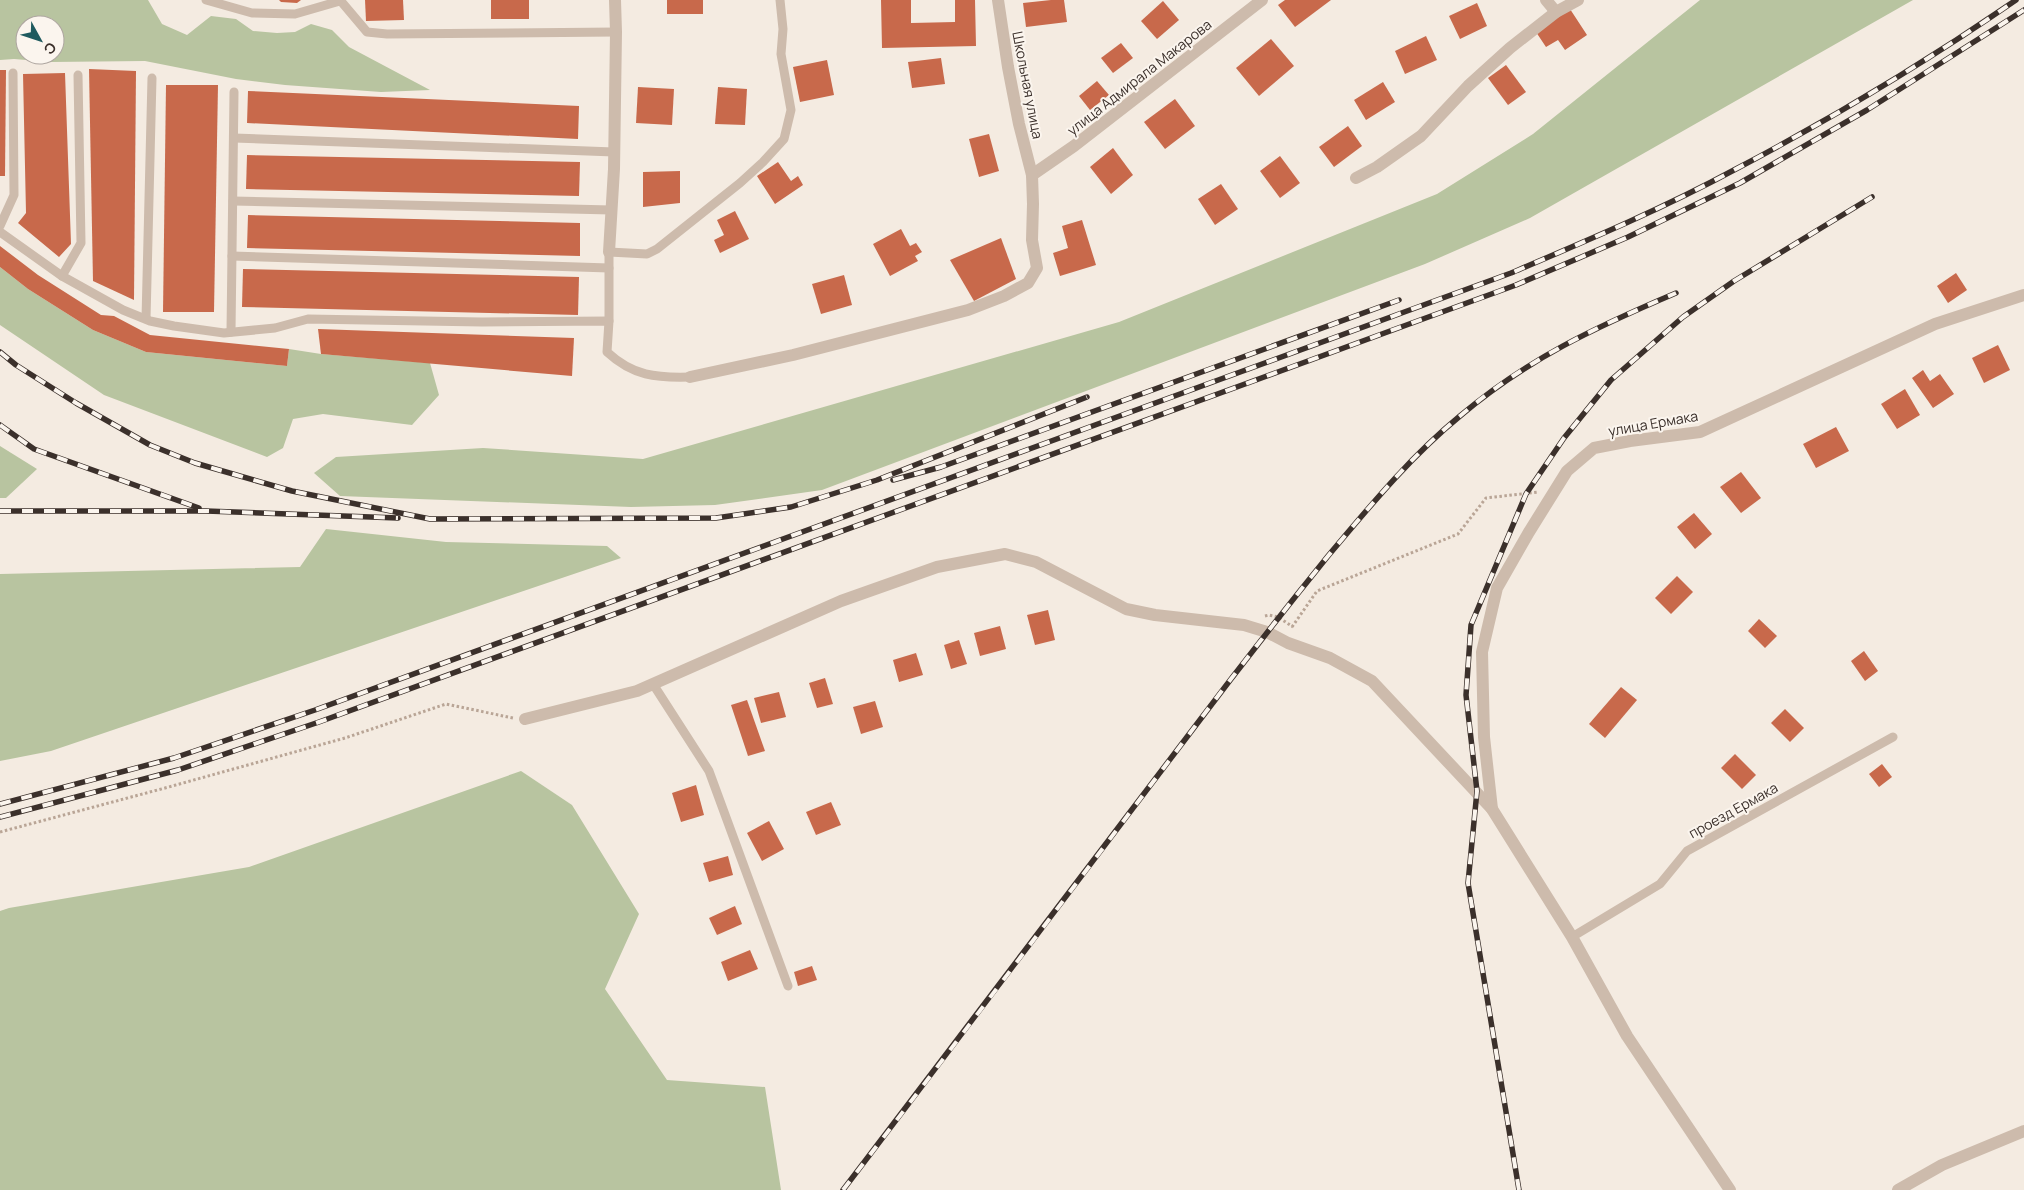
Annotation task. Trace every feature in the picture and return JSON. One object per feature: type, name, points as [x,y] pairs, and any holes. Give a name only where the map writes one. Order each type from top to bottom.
[{"type":"street","points":[[609,252],[614,152],[615,0]]},
{"type":"street","name":"Школьная улица","points":[[690,376],[793,355],[968,310],[1004,296],[1028,283],[1037,268],[1032,240],[1032,175],[1019,124],[998,0]]},
{"type":"street","name":"улица Адмирала Макарова","points":[[1032,175],[1074,146],[1262,0]]},
{"type":"street","points":[[1546,0],[1556,12]]},
{"type":"street","points":[[1356,178],[1377,167],[1421,136],[1468,86],[1510,48],[1556,12],[1578,0]]},
{"type":"street","name":"улица Ермака","points":[[1492,809],[1484,737],[1482,652],[1497,588],[1567,471],[1594,448],[1630,441],[1700,432],[1935,324],[2024,295]]},
{"type":"street","points":[[525,719],[637,691],[841,601],[937,567],[1005,554],[1036,562],[1126,609],[1155,615],[1244,625],[1267,632],[1288,643],[1330,658],[1372,681],[1492,809],[1572,937],[1627,1036],[1730,1190]]},
{"type":"street","points":[[1898,1190],[1942,1165],[2024,1131]]},
{"type":"lane","points":[[206,0],[252,13],[294,14],[340,0],[367,32],[387,34],[616,32]]},
{"type":"lane","points":[[690,376],[663,378],[632,370],[619,363],[607,352],[609,252],[647,254],[657,249],[740,183],[784,139],[791,110],[781,54],[783,29],[780,0]]},
{"type":"lane","points":[[0,226],[14,196],[13,74]]},
{"type":"lane","points":[[62,276],[81,244],[78,75]]},
{"type":"lane","points":[[146,319],[152,78]]},
{"type":"lane","points":[[231,332],[234,92]]},
{"type":"lane","points":[[234,138],[614,152]]},
{"type":"lane","points":[[233,201],[611,210]]},
{"type":"lane","points":[[0,232],[62,276],[123,310],[146,319],[174,326],[231,332],[274,328],[308,319],[501,322],[609,321]]},
{"type":"lane","points":[[232,256],[609,268]]},
{"type":"lane","points":[[653,684],[709,771],[788,986]]},
{"type":"lane","name":"проезд Ермака","points":[[1572,937],[1660,884],[1687,851],[1893,737]]},
{"type":"path","points":[[1292,626],[1317,591],[1458,534],[1486,498],[1556,489]]},
{"type":"path","points":[[0,832],[345,738],[446,704],[525,719]]},
{"type":"green space","points":[[0,0],[148,0],[162,24],[187,35],[211,16],[236,19],[253,31],[295,32],[311,24],[332,30],[349,47],[430,90],[381,92],[285,85],[236,79],[145,61],[65,62],[65,15],[15,15],[14,59],[0,60]]},
{"type":"green space","points":[[1700,0],[1913,0],[1530,218],[1425,264],[822,490],[715,505],[631,507],[340,496],[314,473],[336,457],[483,448],[643,459],[1119,322],[1437,194],[1533,134]]},
{"type":"green space","points":[[0,267],[28,289],[93,330],[146,352],[287,366],[289,349],[321,354],[430,363],[439,395],[412,425],[323,414],[293,419],[283,448],[267,457],[104,395],[0,325]]},
{"type":"green space","points":[[0,446],[37,469],[6,498],[0,498]]},
{"type":"green space","points":[[326,529],[446,542],[607,546],[621,558],[51,751],[0,761],[0,574],[300,567]]},
{"type":"green space","points":[[521,771],[572,805],[639,914],[605,989],[667,1080],[765,1087],[781,1190],[0,1190],[0,911],[249,867]]},
{"type":"building","points":[[279,0],[301,0],[297,3],[281,2]]},
{"type":"building","points":[[365,0],[403,0],[404,20],[366,21]]},
{"type":"building","points":[[491,0],[529,0],[529,19],[491,19]]},
{"type":"building","points":[[667,0],[703,0],[703,14],[667,14]]},
{"type":"building","points":[[881,0],[911,0],[911,23],[955,22],[955,0],[975,0],[976,46],[882,48]]},
{"type":"building","points":[[1064,0],[1067,22],[1026,27],[1023,3]]},
{"type":"building","points":[[1285,0],[1331,0],[1295,27],[1278,5]]},
{"type":"building","points":[[1163,1],[1179,20],[1157,39],[1141,21]]},
{"type":"building","points":[[1477,3],[1487,26],[1460,39],[1449,16]]},
{"type":"building","points":[[1570,9],[1587,35],[1565,50],[1558,40],[1546,47],[1536,32]]},
{"type":"building","points":[[1426,36],[1437,60],[1405,74],[1395,51]]},
{"type":"building","points":[[1271,39],[1294,66],[1259,96],[1236,68]]},
{"type":"building","points":[[1121,43],[1133,58],[1113,73],[1101,58]]},
{"type":"building","points":[[941,58],[945,84],[912,88],[908,62]]},
{"type":"building","points":[[827,60],[834,95],[800,102],[793,67]]},
{"type":"building","points":[[1506,65],[1526,92],[1508,105],[1488,78]]},
{"type":"building","points":[[89,69],[136,71],[134,300],[93,281]]},
{"type":"building","points":[[0,70],[6,70],[5,176],[0,176]]},
{"type":"building","points":[[65,73],[71,244],[59,257],[18,223],[26,213],[23,74]]},
{"type":"building","points":[[1097,81],[1109,95],[1090,110],[1079,96]]},
{"type":"building","points":[[1383,82],[1395,102],[1366,120],[1354,100]]},
{"type":"building","points":[[166,85],[218,85],[214,312],[163,312]]},
{"type":"building","points":[[638,87],[674,89],[672,125],[636,123]]},
{"type":"building","points":[[718,87],[747,89],[745,125],[715,124]]},
{"type":"building","points":[[248,91],[579,106],[578,139],[247,123]]},
{"type":"building","points":[[1175,99],[1195,126],[1165,149],[1144,122]]},
{"type":"building","points":[[1348,126],[1362,146],[1334,167],[1319,147]]},
{"type":"building","points":[[989,134],[999,171],[979,177],[969,139]]},
{"type":"building","points":[[1113,148],[1133,175],[1111,194],[1090,167]]},
{"type":"building","points":[[247,155],[580,162],[579,196],[246,189]]},
{"type":"building","points":[[1280,156],[1300,183],[1280,198],[1260,171]]},
{"type":"building","points":[[778,162],[791,181],[798,176],[803,185],[775,204],[757,176]]},
{"type":"building","points":[[680,171],[680,203],[643,207],[643,172]]},
{"type":"building","points":[[1221,184],[1238,209],[1215,225],[1198,199]]},
{"type":"building","points":[[735,211],[749,239],[720,253],[714,240],[724,235],[717,220]]},
{"type":"building","points":[[248,215],[580,223],[580,256],[247,248]]},
{"type":"building","points":[[1082,220],[1096,265],[1060,276],[1053,253],[1068,248],[1062,226]]},
{"type":"building","points":[[901,229],[910,246],[916,243],[922,252],[915,256],[918,261],[890,276],[873,244]]},
{"type":"building","points":[[1001,238],[1016,279],[974,301],[950,260]]},
{"type":"building","points":[[0,246],[38,275],[101,315],[114,316],[150,335],[289,349],[287,366],[146,352],[93,330],[28,289],[0,267]]},
{"type":"building","points":[[243,269],[579,277],[578,315],[242,307]]},
{"type":"building","points":[[1956,273],[1967,290],[1948,303],[1937,286]]},
{"type":"building","points":[[844,275],[852,305],[821,314],[812,284]]},
{"type":"building","points":[[318,329],[574,338],[572,376],[321,354]]},
{"type":"building","points":[[1998,345],[2010,370],[1984,383],[1972,358]]},
{"type":"building","points":[[1923,370],[1930,381],[1940,374],[1954,394],[1933,408],[1912,378]]},
{"type":"building","points":[[1905,389],[1920,415],[1897,429],[1881,404]]},
{"type":"building","points":[[1836,427],[1849,451],[1816,468],[1803,444]]},
{"type":"building","points":[[1741,472],[1761,498],[1741,513],[1720,487]]},
{"type":"building","points":[[1694,513],[1712,534],[1695,549],[1677,527]]},
{"type":"building","points":[[1677,576],[1693,592],[1671,614],[1655,598]]},
{"type":"building","points":[[1048,610],[1055,640],[1035,645],[1027,615]]},
{"type":"building","points":[[1759,619],[1777,636],[1765,648],[1748,631]]},
{"type":"building","points":[[1000,626],[1006,649],[980,656],[974,633]]},
{"type":"building","points":[[959,640],[967,664],[951,669],[944,645]]},
{"type":"building","points":[[1864,651],[1878,671],[1865,681],[1851,661]]},
{"type":"building","points":[[916,653],[923,675],[899,682],[893,660]]},
{"type":"building","points":[[825,678],[833,704],[817,708],[809,683]]},
{"type":"building","points":[[1621,687],[1637,700],[1605,738],[1589,724]]},
{"type":"building","points":[[779,692],[786,717],[761,723],[754,698]]},
{"type":"building","points":[[747,700],[765,751],[748,756],[731,705]]},
{"type":"building","points":[[875,701],[883,727],[861,734],[853,707]]},
{"type":"building","points":[[1785,709],[1804,728],[1790,742],[1771,723]]},
{"type":"building","points":[[1735,754],[1756,775],[1742,789],[1721,768]]},
{"type":"building","points":[[1882,764],[1892,777],[1879,787],[1869,774]]},
{"type":"building","points":[[696,785],[704,815],[681,822],[672,793]]},
{"type":"building","points":[[831,802],[841,825],[816,835],[806,812]]},
{"type":"building","points":[[769,821],[784,849],[762,861],[747,833]]},
{"type":"building","points":[[728,856],[733,875],[709,882],[703,863]]},
{"type":"building","points":[[735,906],[742,924],[717,935],[709,918]]},
{"type":"building","points":[[750,950],[758,969],[728,981],[721,962]]},
{"type":"building","points":[[812,966],[817,980],[798,986],[794,972]]},
{"type":"railway","points":[[0,804],[174,758],[315,710],[1511,273],[1652,211],[1770,151],[1913,68],[2016,0]]},
{"type":"railway","points":[[0,817],[178,770],[319,722],[1516,285],[1628,237],[1740,183],[1867,110],[2024,10]]},
{"type":"railway","points":[[1519,1190],[1468,883],[1477,791],[1466,695],[1471,625],[1526,494],[1564,438],[1611,380],[1683,317],[1734,281],[1872,197]]},
{"type":"railway","points":[[843,1190],[1241,666],[1328,556],[1391,483],[1424,448],[1460,416],[1511,378],[1537,361],[1590,332],[1676,293]]},
{"type":"railway","points":[[893,480],[941,467],[1399,300]]},
{"type":"railway","points":[[0,352],[16,365],[76,403],[150,445],[195,463],[292,491],[430,519],[716,518],[791,507],[877,480],[1087,397]]},
{"type":"railway","points":[[0,425],[34,449],[199,508]]},
{"type":"railway","points":[[0,511],[206,511],[398,518]]}]
